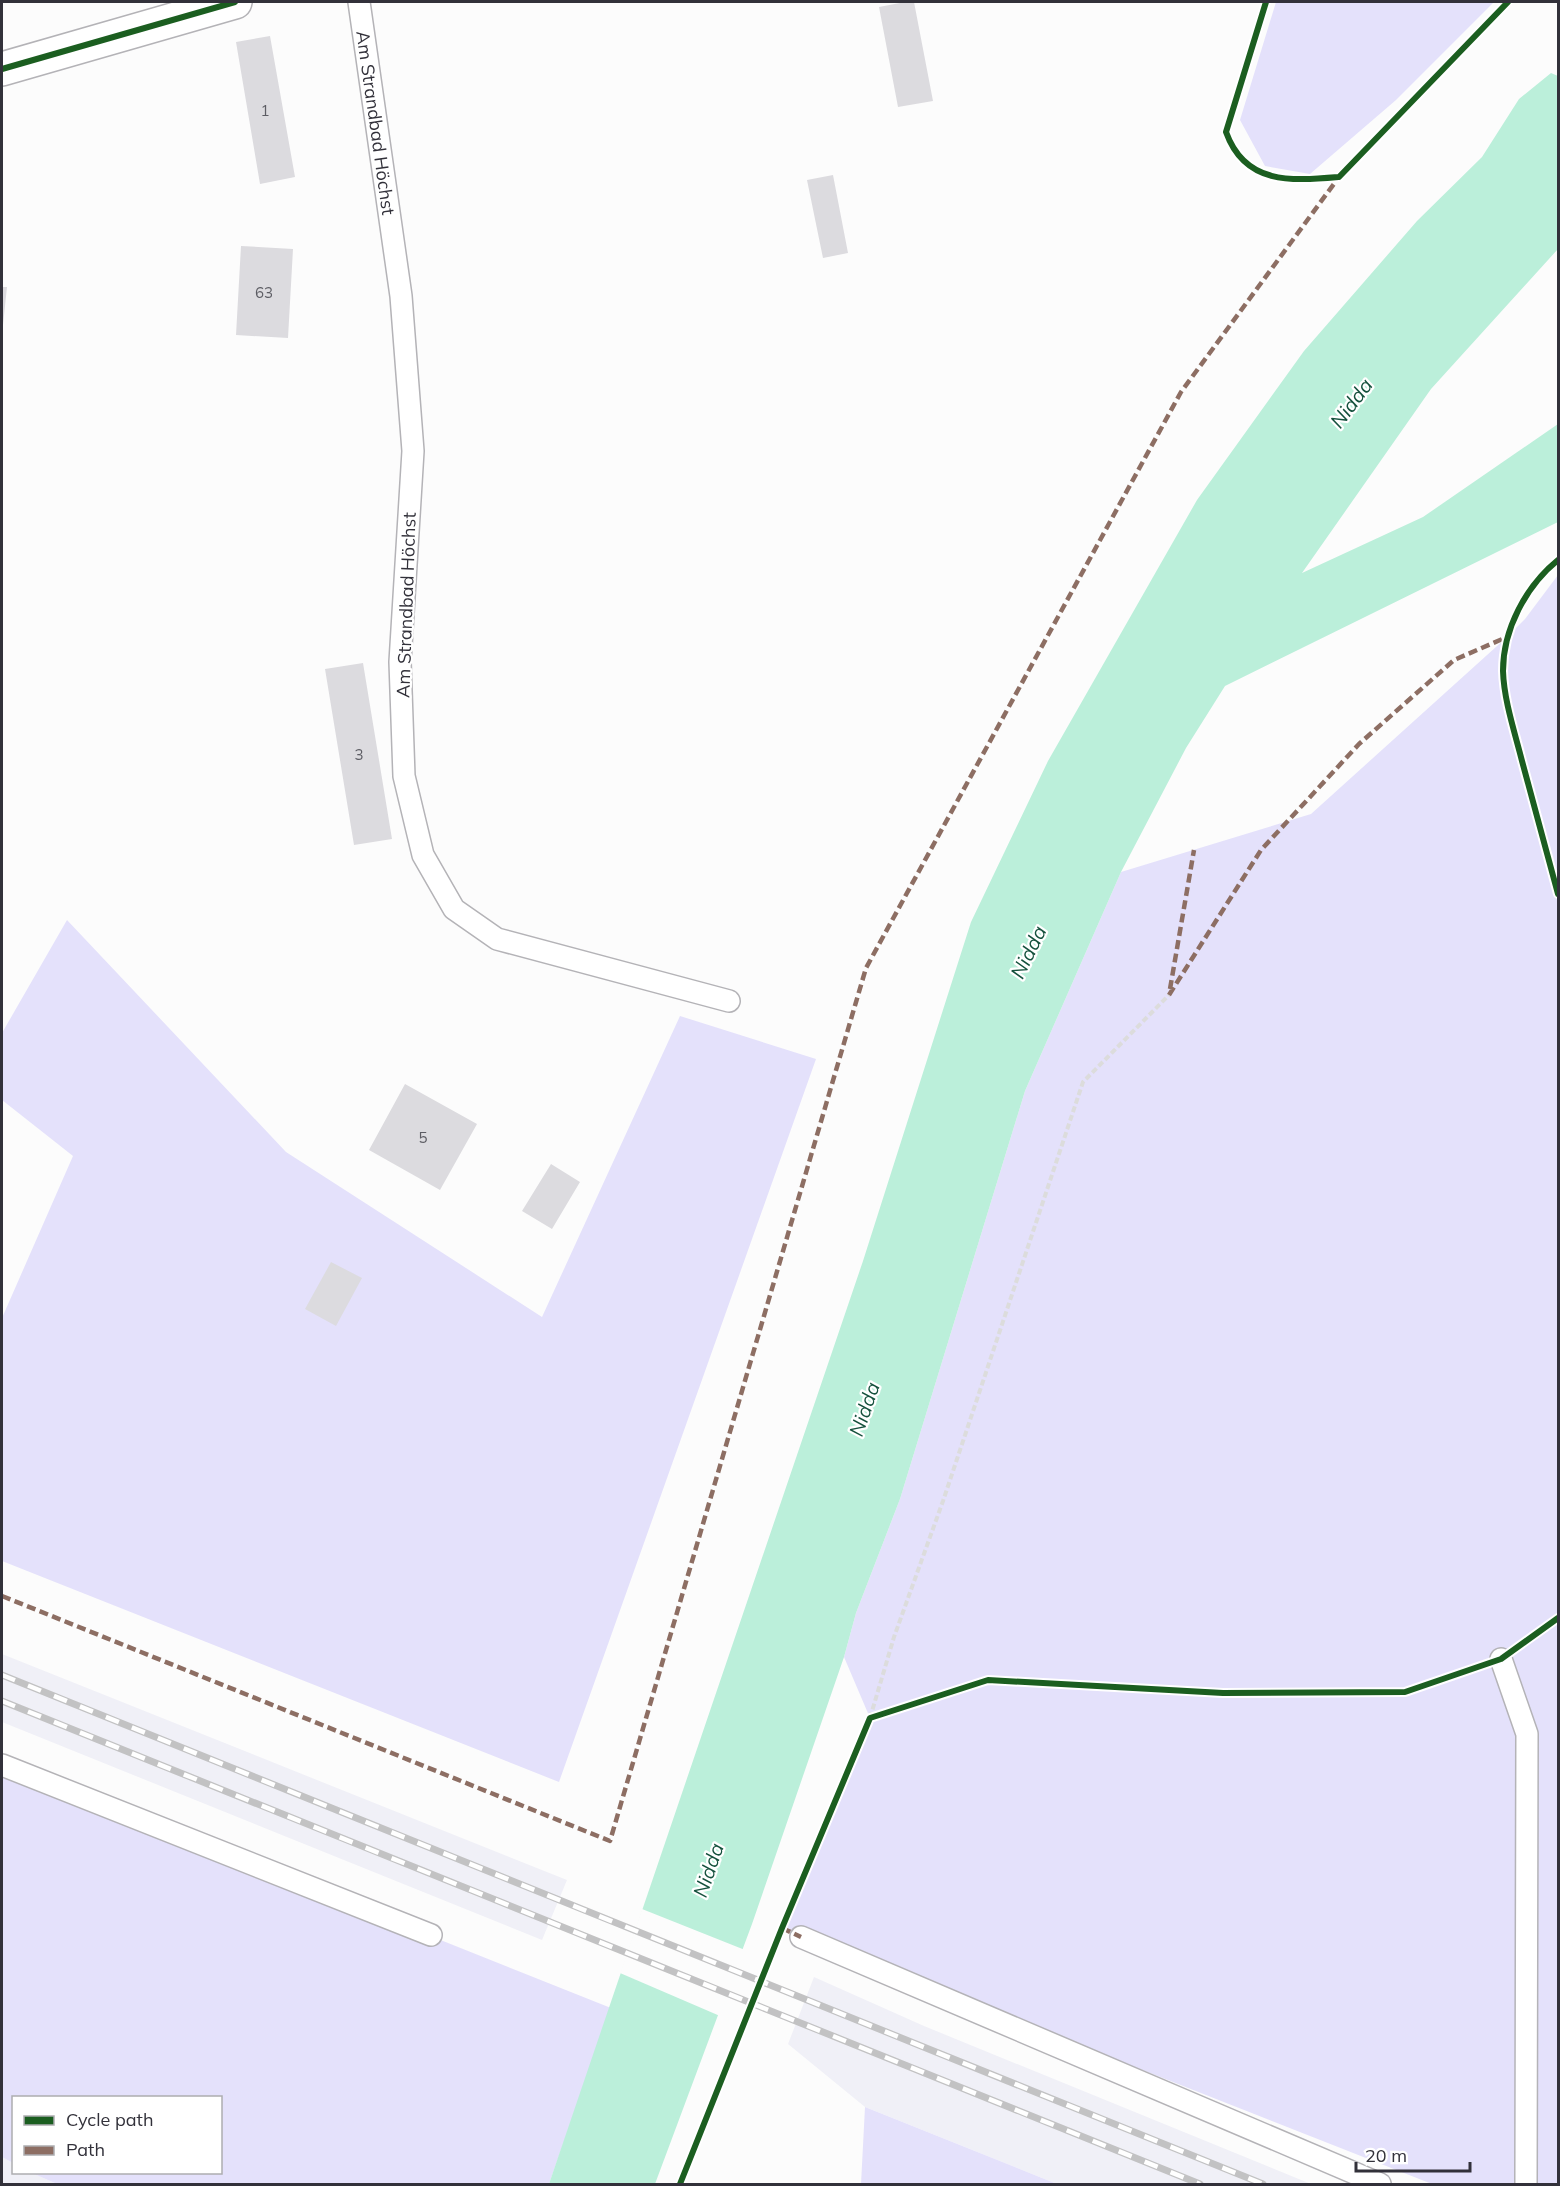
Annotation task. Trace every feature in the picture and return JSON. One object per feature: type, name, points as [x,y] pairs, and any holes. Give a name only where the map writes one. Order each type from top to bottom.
[{"type":"street","points":[[2,69],[235,2]]},
{"type":"lane","name":"Am Strandbad Höchst","points":[[359,2],[401,296],[404,332],[413,452],[401,685],[405,776],[423,855],[454,909],[497,939],[729,1000]]},
{"type":"lane","points":[[1501,1659],[1527,1734],[1526,2184]]},
{"type":"lane","points":[[2,1765],[431,1935]]},
{"type":"lane","points":[[801,1937],[1380,2184]]},
{"type":"path","points":[[870,1718],[894,1636],[943,1501],[1083,1082],[1169,995]]},
{"type":"shaded area","points":[[1276,2],[1494,2],[1396,100],[1310,174],[1265,166],[1240,120]]},
{"type":"shaded area","points":[[1558,575],[1558,2184],[1432,2184],[782,1928],[870,1718],[844,1657],[856,1613],[900,1499],[1025,1091],[1121,872],[1311,814],[1507,637],[1525,619]]},
{"type":"shaded area","points":[[67,920],[286,1152],[542,1317],[680,1016],[816,1059],[559,1782],[2,1561],[2,1318],[73,1156],[2,1100],[2,1033]]},
{"type":"shaded area","points":[[2,1654],[567,1880],[542,1940],[2,1722]]},
{"type":"shaded area","points":[[2,1765],[611,2008],[549,2184],[57,2184],[34,2174],[222,2174],[222,2096],[12,2096],[12,2162],[2,2157]]},
{"type":"shaded area","points":[[814,1977],[924,2026],[1311,2184],[1057,2184],[865,2107],[788,2044]]},
{"type":"shaded area","points":[[865,2107],[1057,2184],[861,2184]]},
{"type":"shaded area","points":[[2,2157],[12,2162],[12,2174],[34,2174],[57,2184],[2,2184]]},
{"type":"water","name":"Nidda","points":[[1551,73],[1558,76],[1558,249],[1431,389],[1302,573],[1423,517],[1558,424],[1558,522],[1225,686],[1186,748],[1121,872],[1025,1091],[900,1499],[856,1613],[844,1657],[752,1924],[655,2184],[549,2184],[863,1261],[971,922],[1048,761],[1197,500],[1304,351],[1417,221],[1482,157],[1519,99]]},
{"type":"pier","points":[[642,1909],[745,1950],[720,2016],[620,1973]]},
{"type":"building","points":[[914,2],[933,101],[898,107],[879,7]]},
{"type":"building","points":[[270,36],[295,177],[260,184],[236,42]]},
{"type":"building","points":[[833,175],[848,253],[823,258],[807,180]]},
{"type":"building","points":[[241,246],[293,249],[288,338],[236,335]]},
{"type":"building","points":[[2,287],[7,287],[3,325],[2,325]]},
{"type":"building","points":[[363,663],[392,839],[354,845],[325,669]]},
{"type":"building","points":[[405,1084],[477,1124],[440,1190],[369,1150]]},
{"type":"building","points":[[551,1164],[580,1182],[552,1229],[522,1211]]},
{"type":"building","points":[[331,1262],[362,1278],[336,1326],[305,1309]]},
{"type":"railway","points":[[2,1675],[1263,2184]]},
{"type":"railway","points":[[2,1701],[1200,2184]]},
{"type":"marked path","points":[[2,1596],[610,1841],[866,968],[1181,392],[1339,177]]},
{"type":"marked path","points":[[1169,995],[1261,850],[1359,744],[1454,660],[1507,637]]},
{"type":"marked path","points":[[1170,989],[1194,850]]},
{"type":"marked path","points":[[782,1928],[801,1937]]},
{"type":"cycle path","points":[[2,69],[235,2]]},
{"type":"cycle path","points":[[1266,2],[1226,132],[1234,149],[1257,171],[1272,176],[1304,179],[1339,177],[1508,2]]},
{"type":"cycle path","points":[[1558,560],[1536,582],[1518,610],[1507,640],[1503,671],[1510,717],[1558,894]]},
{"type":"cycle path","points":[[680,2184],[782,1928],[870,1718],[988,1680],[1223,1693],[1405,1692],[1501,1659],[1558,1618]]}]
